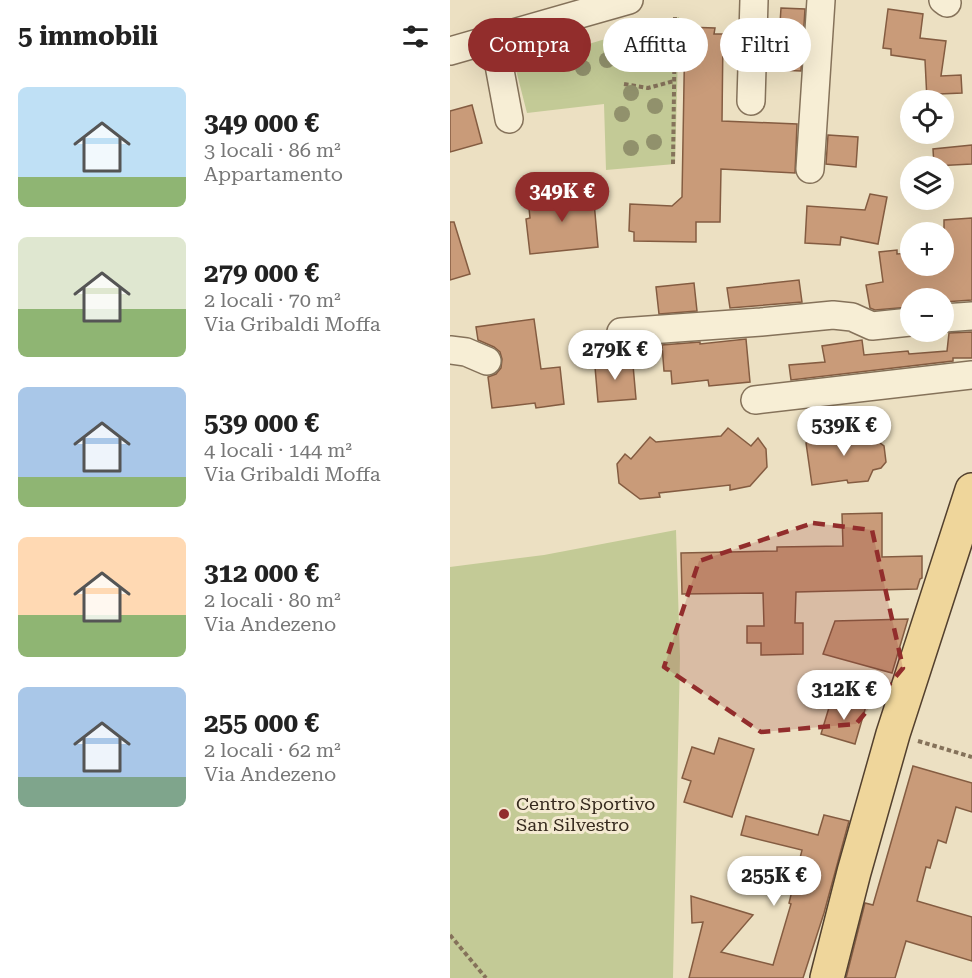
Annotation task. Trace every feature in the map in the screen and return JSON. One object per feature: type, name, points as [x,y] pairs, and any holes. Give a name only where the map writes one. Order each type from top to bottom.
[{"type":"main road","points":[[827,978],[893,735],[972,490]]},
{"type":"street","points":[[751,101],[754,0]]},
{"type":"street","points":[[810,169],[821,0]]},
{"type":"street","points":[[565,18],[626,1]]},
{"type":"street","points":[[450,51],[468,46]]},
{"type":"street","points":[[500,72],[509,119]]},
{"type":"street","points":[[621,332],[833,315],[852,317],[872,326],[900,323]]},
{"type":"street","points":[[954,317],[972,316]]},
{"type":"street","points":[[450,350],[465,352],[487,361]]},
{"type":"street","points":[[755,400],[972,375]]},
{"type":"path","points":[[673,164],[675,16]]},
{"type":"path","points":[[624,84],[648,88],[674,81]]},
{"type":"path","points":[[893,735],[972,757]]},
{"type":"path","points":[[450,934],[486,978]]},
{"type":"highlighted area","points":[[813,523],[872,530],[903,668],[856,724],[761,732],[664,667],[699,561]]},
{"type":"green space","points":[[603,40],[603,72],[678,72],[675,164],[606,170],[604,104],[527,113],[517,72],[591,72],[591,43]]},
{"type":"green space","points":[[676,530],[680,657],[673,978],[450,978],[450,567],[544,555]]},
{"type":"building","points":[[781,8],[805,9],[804,18],[780,18]]},
{"type":"building","points":[[888,9],[923,14],[920,38],[946,41],[941,76],[961,75],[962,93],[954,93],[954,90],[926,90],[925,60],[891,55],[891,49],[883,48]]},
{"type":"building","points":[[708,28],[715,28],[714,34],[720,34],[722,121],[797,124],[795,173],[721,169],[720,222],[696,222],[696,242],[634,241],[634,232],[629,231],[630,204],[672,206],[682,197],[684,72],[708,72]]},
{"type":"building","points":[[472,105],[482,143],[450,152],[450,111]]},
{"type":"building","points":[[828,135],[858,137],[856,167],[826,164]]},
{"type":"building","points":[[972,145],[972,164],[954,165],[954,156],[933,156],[933,149]]},
{"type":"building","points":[[588,192],[589,203],[594,202],[598,247],[530,254],[526,219],[530,218],[528,198]]},
{"type":"building","points":[[870,194],[887,197],[878,244],[841,237],[840,245],[805,243],[807,206],[865,210]]},
{"type":"building","points":[[972,218],[972,300],[954,301],[954,288],[900,288],[900,308],[875,310],[870,308],[866,285],[883,282],[879,252],[897,250],[897,254],[900,254],[900,276],[954,276],[954,222],[944,222],[944,220]]},
{"type":"building","points":[[450,222],[454,222],[470,274],[450,280]]},
{"type":"building","points":[[799,280],[802,302],[730,308],[727,288]]},
{"type":"building","points":[[694,283],[697,311],[659,314],[656,287]]},
{"type":"building","points":[[534,319],[541,369],[560,367],[564,404],[536,408],[535,403],[492,408],[488,377],[496,374],[501,368],[502,359],[500,352],[494,347],[478,340],[476,327]]},
{"type":"building","points":[[972,332],[972,358],[953,358],[953,361],[791,380],[789,365],[825,362],[822,346],[862,340],[864,355],[908,351],[909,354],[947,351],[948,342],[954,342],[954,333]]},
{"type":"building","points":[[746,339],[750,382],[709,386],[708,380],[672,384],[671,371],[664,371],[662,345]]},
{"type":"building","points":[[622,358],[623,366],[633,365],[636,399],[598,402],[595,367],[605,367],[604,360]]},
{"type":"building","points":[[847,423],[869,441],[872,437],[884,446],[886,462],[881,468],[873,470],[868,481],[848,483],[847,480],[812,485],[806,443],[824,432],[841,430]]},
{"type":"building","points":[[728,428],[751,446],[758,438],[766,449],[767,467],[750,486],[730,490],[730,485],[659,493],[660,497],[640,499],[619,483],[617,464],[625,454],[631,459],[650,437],[656,442],[721,436]]},
{"type":"building","points":[[882,513],[882,557],[922,556],[922,578],[917,589],[796,592],[795,623],[803,623],[803,654],[761,655],[761,643],[747,643],[747,626],[764,626],[763,593],[682,594],[681,553],[777,551],[777,547],[843,546],[842,514]]},
{"type":"building","points":[[908,619],[892,673],[823,654],[835,621]]},
{"type":"building","points":[[831,701],[846,705],[847,701],[866,706],[855,744],[821,734]]},
{"type":"building","points":[[719,738],[754,749],[732,817],[684,802],[691,781],[682,778],[692,747],[714,754]]},
{"type":"building","points":[[913,766],[972,783],[972,812],[956,807],[946,843],[938,840],[930,868],[926,867],[917,901],[972,917],[972,961],[906,941],[895,978],[846,978],[865,903],[873,905]]},
{"type":"building","points":[[824,815],[849,821],[824,913],[803,978],[689,978],[703,922],[692,923],[691,896],[753,915],[721,952],[773,965],[791,904],[789,903],[802,850],[741,835],[746,816],[818,835]]},
{"type":"place","name":"Centro Sportivo San Silvestro","points":[[504,814]]}]
